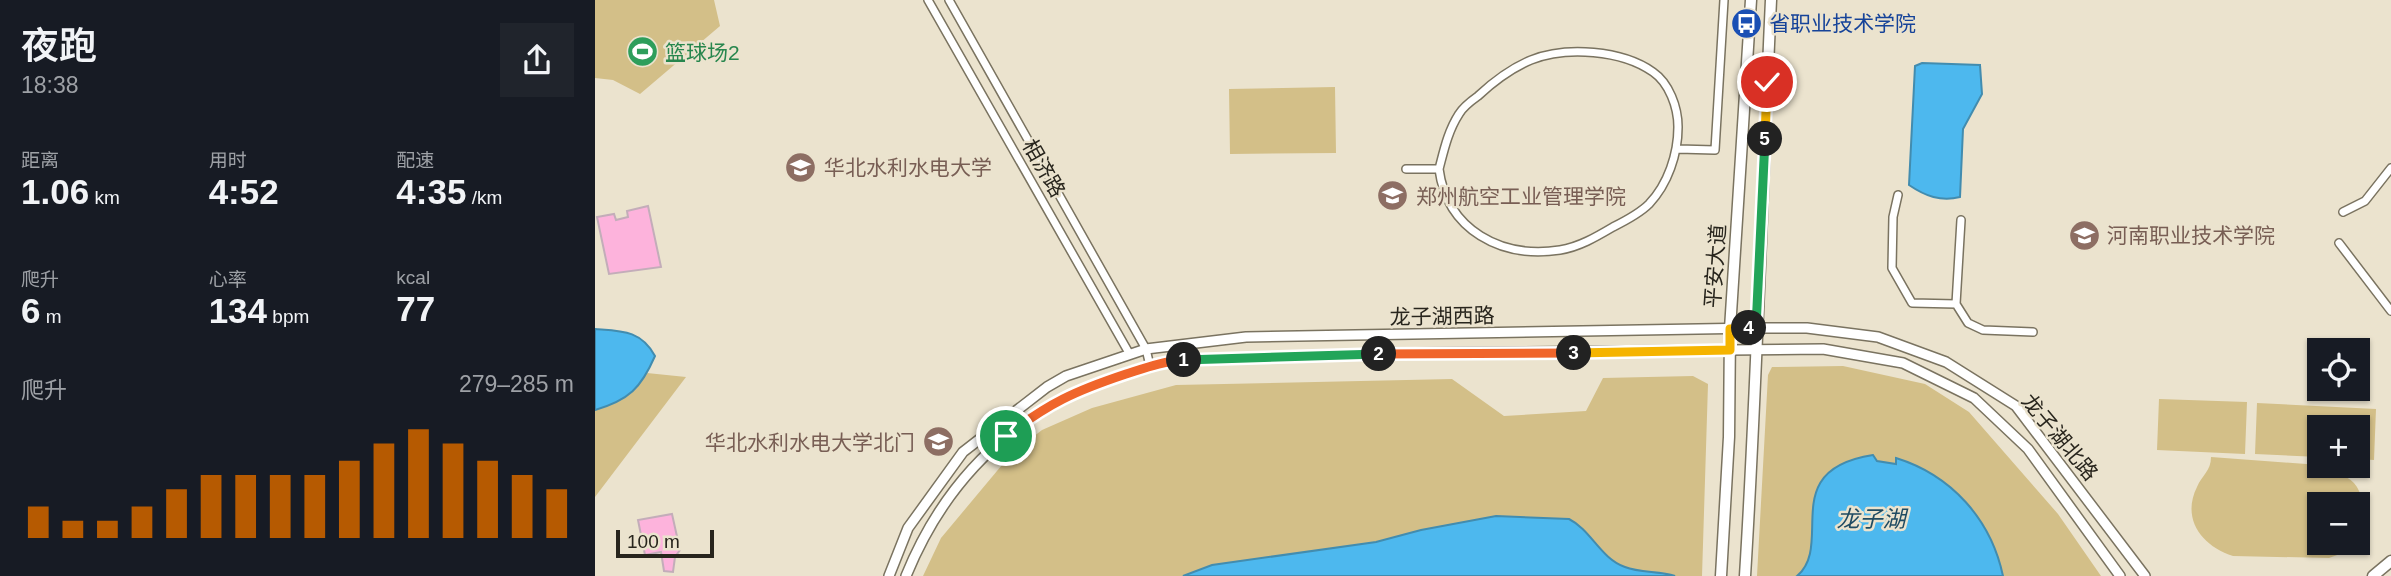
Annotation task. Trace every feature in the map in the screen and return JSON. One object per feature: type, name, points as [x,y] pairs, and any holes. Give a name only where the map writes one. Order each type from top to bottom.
[{"type":"main road","name":"平安大道","points":[[1722,573],[1729,437],[1730,329],[1751,0]]},
{"type":"main road","name":"平安大道","points":[[1745,572],[1753,454],[1771,0]]},
{"type":"main road","points":[[2373,576],[2391,561]]},
{"type":"street","name":"相济路","points":[[928,0],[1129,353]]},
{"type":"street","name":"相济路","points":[[949,0],[1146,349],[1150,366]]},
{"type":"street","points":[[1678,149],[1715,150],[1724,0]]},
{"type":"street","points":[[1603,53],[1637,61],[1663,78],[1678,113],[1678,149],[1665,179],[1649,204],[1587,242],[1559,250],[1507,248],[1488,242],[1471,232],[1451,207],[1441,183],[1439,169],[1446,142],[1460,112],[1487,87],[1531,60],[1565,54],[1603,53]]},
{"type":"street","points":[[2343,212],[2365,201],[2391,168]]},
{"type":"street","points":[[1406,169],[1439,169]]},
{"type":"street","points":[[1898,195],[1893,217],[1892,268],[1912,303],[1956,304]]},
{"type":"street","points":[[1961,220],[1956,304],[1968,323],[1983,330],[2033,332]]},
{"type":"street","points":[[2339,243],[2391,311]]},
{"type":"street","name":"龙子湖西路","points":[[888,576],[908,528],[963,452],[1047,387],[1066,376],[1129,353],[1245,337],[1756,328]]},
{"type":"street","name":"龙子湖北路","points":[[1756,328],[1807,328],[1878,337],[1958,369],[2016,406],[2145,576]]},
{"type":"street","name":"龙子湖北路","points":[[1756,350],[1823,349],[1903,363],[1974,398],[2028,449],[2120,576]]},
{"type":"street","name":"龙子湖西路","points":[[906,576],[921,539],[969,470],[1006,436],[1038,411],[1072,393],[1150,366],[1177,360],[1416,353],[1756,350]]},
{"type":"shaded area","name":"篮球场2","points":[[595,0],[714,0],[720,26],[640,94],[613,80],[595,78]]},
{"type":"shaded area","points":[[1335,87],[1336,153],[1230,154],[1229,89]]},
{"type":"shaded area","points":[[1843,366],[1925,384],[1969,412],[2058,514],[2101,576],[1757,576],[1768,375],[1772,367]]},
{"type":"shaded area","points":[[647,373],[686,377],[595,497],[595,410],[625,397]]},
{"type":"shaded area","points":[[1693,376],[1708,384],[1702,576],[923,576],[941,538],[1012,453],[1042,430],[1092,408],[1176,385],[1452,379],[1504,416],[1586,411],[1603,378]]},
{"type":"shaded area","points":[[2159,399],[2247,402],[2245,454],[2157,450]]},
{"type":"shaded area","points":[[2257,403],[2376,409],[2374,460],[2370,460],[2370,415],[2307,415],[2307,456],[2255,454]]},
{"type":"shaded area","points":[[2211,457],[2307,464],[2307,478],[2347,478],[2353,482],[2360,492],[2307,492],[2307,555],[2337,555],[2329,558],[2233,556],[2212,546],[2197,530],[2192,510],[2197,487],[2211,462]]},
{"type":"water","points":[[1922,63],[1980,65],[1982,94],[1963,129],[1960,197],[1933,197],[1909,185],[1915,66]]},
{"type":"water","points":[[595,329],[622,332],[637,337],[655,356],[645,377],[633,391],[617,402],[595,410]]},
{"type":"water","name":"龙子湖","points":[[1873,455],[1877,461],[1896,464],[1896,458],[1916,466],[1951,488],[1966,502],[1989,536],[2003,576],[1797,576],[1807,562],[1811,546],[1816,491],[1826,476],[1843,463]]},
{"type":"water","points":[[1496,516],[1569,519],[1617,563],[1631,569],[1675,576],[1183,576],[1212,565],[1376,542],[1421,530]]},
{"type":"building","points":[[648,206],[661,267],[609,274],[597,217],[614,214],[616,220],[628,217],[627,211]]},
{"type":"building","points":[[672,514],[680,550],[675,557],[673,572],[664,571],[661,552],[645,555],[638,520]]},
{"type":"place","name":"省职业技术学院","points":[[1746,23]]},
{"type":"place","name":"篮球场2","points":[[642,52]]},
{"type":"place","name":"华北水利水电大学","points":[[801,167]]},
{"type":"place","name":"郑州航空工业管理学院","points":[[1393,196]]},
{"type":"place","name":"河南职业技术学院","points":[[2084,235]]},
{"type":"place","name":"华北水利水电大学北门","points":[[938,442]]},
{"type":"route","points":[[1006,436],[1038,411],[1072,393],[1150,366],[1177,360],[1416,353],[1730,350],[1730,329],[1756,328],[1767,82]]}]
